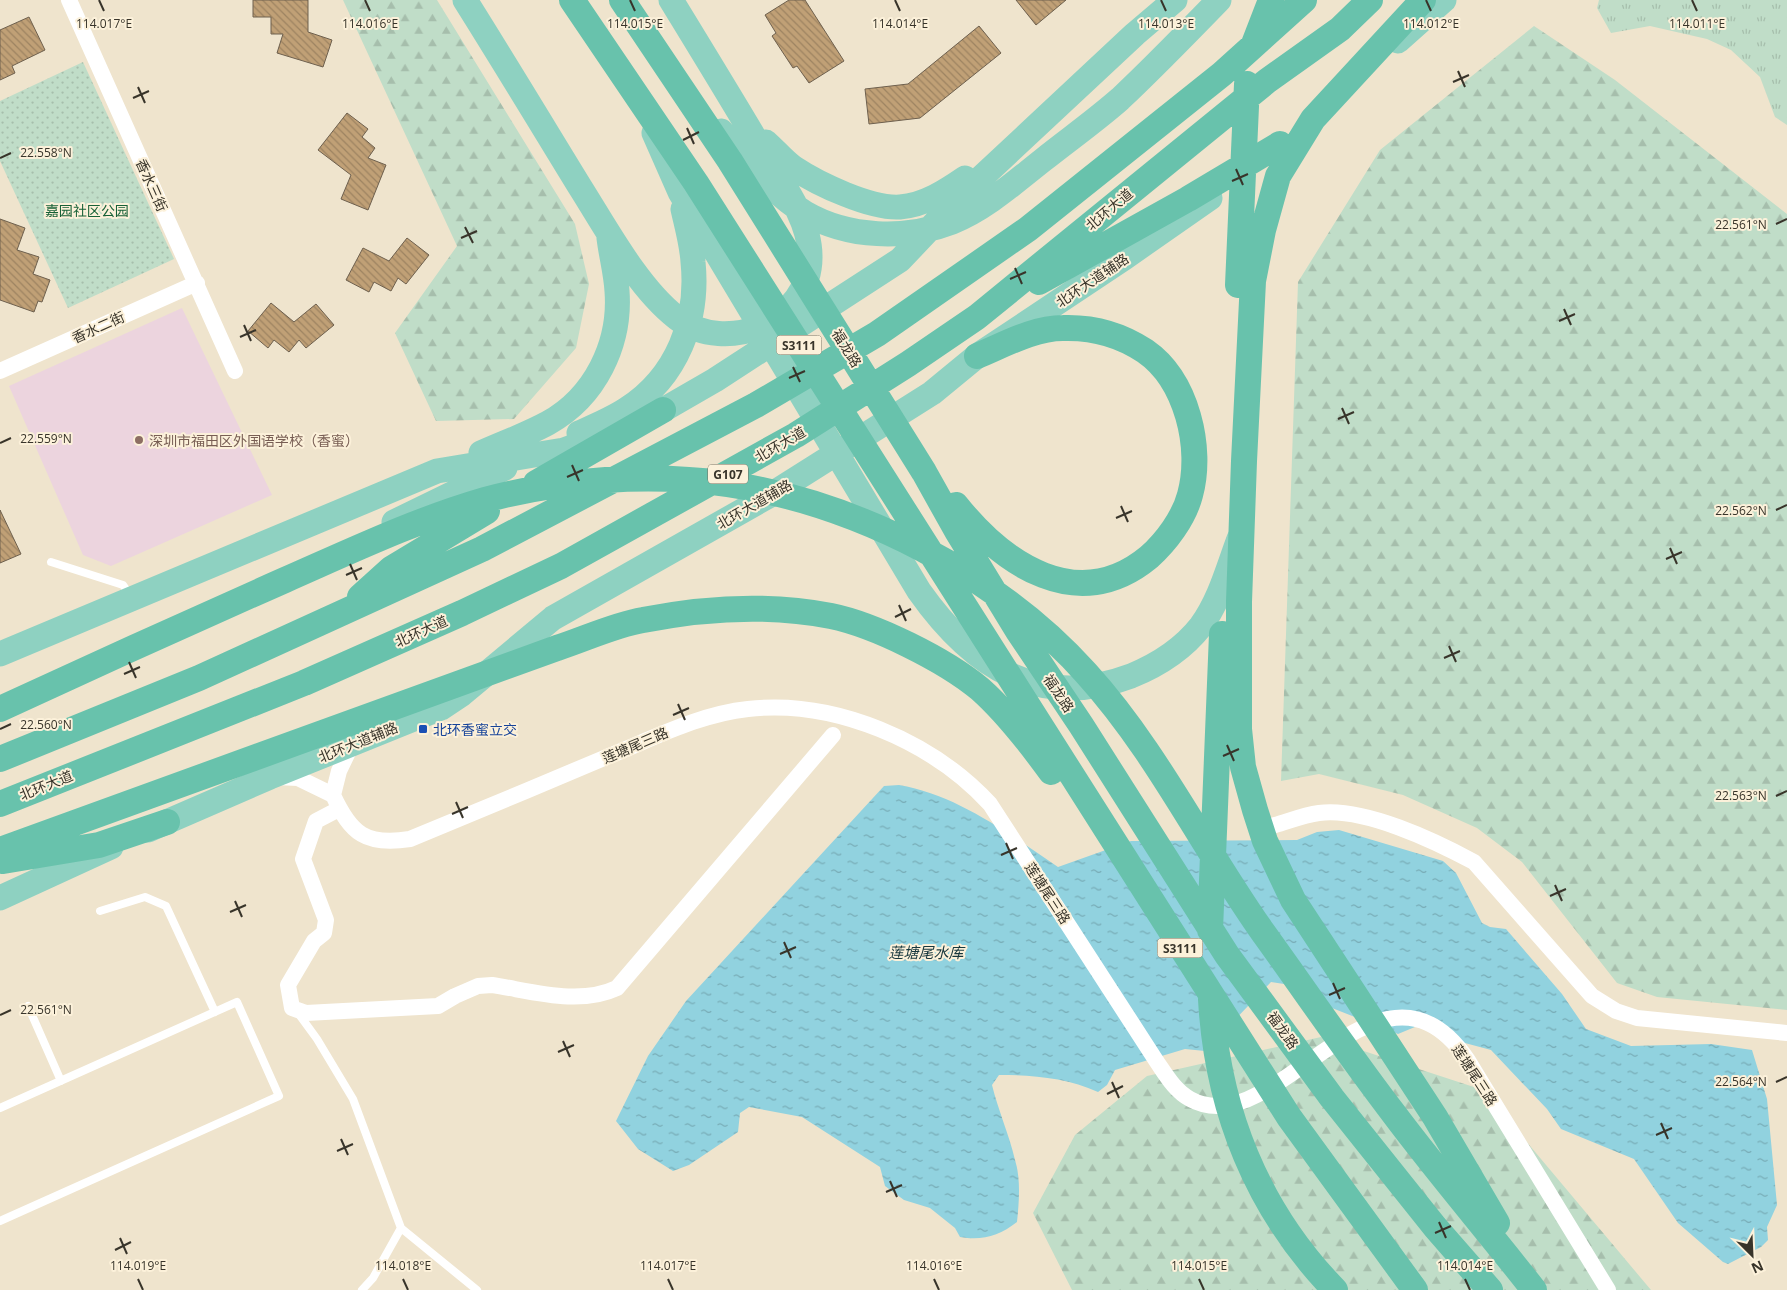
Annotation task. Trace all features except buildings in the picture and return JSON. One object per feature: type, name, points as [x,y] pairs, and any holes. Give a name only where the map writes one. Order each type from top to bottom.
[{"type":"highway","points":[[572,0],[636,93],[688,187]]},
{"type":"highway","name":"福龙路","points":[[622,0],[667,68],[736,159],[1018,631],[1082,725],[1113,777],[1228,954],[1332,1098],[1435,1227],[1490,1290]]},
{"type":"highway","points":[[1271,0],[1252,49],[1247,84],[1209,949],[1212,1014],[1220,1077],[1242,1149],[1267,1203],[1298,1248],[1335,1290]]},
{"type":"highway","points":[[0,760],[199,678],[482,549],[756,405],[877,334],[1028,230],[1222,74],[1304,0]]},
{"type":"highway","name":"北环大道","points":[[0,804],[304,682],[462,613],[561,566],[796,435],[908,364],[977,317],[1267,81],[1340,29],[1370,0]]},
{"type":"highway","points":[[1423,0],[1313,119],[1278,176],[1258,250],[1254,282],[1242,530],[1239,729],[1243,767],[1265,842],[1293,900],[1435,1117],[1534,1290]]},
{"type":"highway","points":[[977,317],[1188,199],[1280,144]]},
{"type":"highway","name":"S3111","points":[[688,187],[902,507],[969,612],[1042,728],[1066,782],[1144,891],[1289,1117],[1415,1290]]},
{"type":"highway","points":[[924,472],[956,505],[976,530],[1011,560],[1039,573],[1065,581],[1092,584],[1119,576],[1140,564],[1159,548],[1177,524],[1190,496],[1195,446],[1191,424],[1179,395],[1162,368],[1146,352],[1123,339],[1094,329],[1061,328],[1029,334],[977,356]]},
{"type":"highway","points":[[341,614],[391,569],[476,517],[663,410]]},
{"type":"highway","points":[[0,709],[385,535],[485,500],[539,488],[588,482],[660,479],[735,486],[790,496],[846,516],[914,545],[979,582],[1041,630],[1084,671],[1137,735],[1233,890],[1394,1115],[1534,1290]]},
{"type":"highway","points":[[0,850],[70,823],[557,648],[642,620],[720,609],[788,610],[832,616],[880,633],[939,661],[979,689],[1066,782]]},
{"type":"highway","points":[[0,862],[99,845],[167,822]]},
{"type":"main road","points":[[465,0],[608,231],[647,288],[664,308],[679,320],[695,329],[726,336],[744,333],[776,317],[790,305],[802,290],[808,273],[810,254],[806,231],[746,123],[671,0]]},
{"type":"main road","points":[[568,0],[589,26]]},
{"type":"main road","points":[[437,471],[564,450],[663,410],[715,380],[900,260],[953,204],[1135,34],[1175,0]]},
{"type":"main road","points":[[736,159],[805,213],[853,230],[884,234],[911,233],[952,222],[1006,190],[1118,100],[1219,0]]},
{"type":"main road","name":"北环大道辅路","points":[[0,898],[270,777],[351,746],[441,708],[462,694],[553,618],[772,494],[932,392],[977,356],[1124,258],[1280,144],[1444,0]]},
{"type":"main road","points":[[746,123],[793,167],[854,198],[880,205],[900,207],[941,194],[1033,131]]},
{"type":"main road","points":[[688,187],[869,511],[918,592],[956,638],[976,655],[1019,680],[1053,689],[1090,688],[1115,682],[1166,659],[1201,625],[1218,596],[1242,530]]},
{"type":"main road","points":[[304,572],[410,513],[612,418],[643,398],[671,366],[683,343],[694,302],[688,187]]},
{"type":"main road","points":[[0,654],[550,422],[576,402],[595,380],[606,360],[617,315],[617,290],[608,231]]},
{"type":"street","name":"香水三街","points":[[70,0],[236,371]]},
{"type":"street","name":"香水二街","points":[[0,371],[196,283]]},
{"type":"street","name":"莲塘尾三路","points":[[336,802],[349,825],[361,834],[378,840],[410,839],[695,721],[749,708],[824,711],[847,718],[926,752],[976,790],[1000,818],[1157,1062],[1182,1094],[1191,1100],[1222,1105],[1236,1102],[1272,1086],[1355,1032],[1377,1021],[1408,1017],[1426,1022],[1450,1038],[1467,1058],[1608,1290]]},
{"type":"street","points":[[351,746],[339,771],[336,802],[316,821],[303,859],[326,920],[324,933],[314,941],[288,985],[292,1008],[297,1012],[438,1006],[455,996],[485,986],[586,997],[604,994],[616,988],[833,735]]},
{"type":"street","points":[[270,777],[298,778],[336,802]]},
{"type":"street","points":[[1275,825],[1319,813],[1344,812],[1379,821],[1449,848],[1474,862],[1592,996],[1605,1006],[1637,1018],[1787,1033]]},
{"type":"lane","points":[[51,562],[123,585],[132,599]]},
{"type":"lane","points":[[100,912],[145,897],[166,906],[215,1012]]},
{"type":"lane","points":[[0,1108],[237,1002],[279,1096],[0,1220]]},
{"type":"lane","points":[[28,1006],[61,1081]]},
{"type":"lane","points":[[297,1012],[317,1038],[353,1099],[402,1228],[477,1290]]},
{"type":"lane","points":[[362,1290],[372,1278],[402,1228]]},
{"type":"shaded area","name":"深圳市福田区外国语学校（香蜜）","points":[[182,308],[272,495],[111,566],[83,555],[9,386]]},
{"type":"green space","points":[[343,0],[437,0],[575,224],[589,284],[576,348],[514,419],[436,421],[395,333],[457,246]]},
{"type":"green space","points":[[1599,0],[1787,0],[1787,125],[1775,117],[1760,77],[1731,50],[1707,39],[1650,26],[1611,33],[1597,8]]},
{"type":"green space","points":[[1534,26],[1615,80],[1787,214],[1787,1010],[1657,997],[1617,983],[1522,862],[1477,828],[1403,795],[1319,774],[1281,781],[1298,282],[1380,150]]},
{"type":"green space","name":"嘉园社区公园","points":[[83,62],[174,259],[68,308],[0,161],[0,101]]},
{"type":"green space","points":[[1321,1037],[1483,1090],[1651,1290],[1072,1290],[1033,1213],[1075,1135],[1147,1076]]},
{"type":"water","name":"莲塘尾水库","points":[[899,785],[942,797],[982,817],[1058,867],[1131,841],[1297,840],[1317,832],[1339,830],[1443,861],[1456,873],[1482,923],[1490,927],[1506,929],[1562,994],[1586,1029],[1631,1046],[1711,1044],[1752,1050],[1767,1099],[1777,1205],[1767,1227],[1768,1240],[1761,1247],[1728,1264],[1723,1262],[1678,1223],[1634,1159],[1561,1129],[1547,1109],[1491,1050],[1450,1039],[1427,1022],[1398,1034],[1304,997],[1284,984],[1271,982],[1205,1051],[1185,1049],[1115,1070],[1107,1085],[1098,1092],[1062,1080],[999,1075],[992,1085],[1017,1167],[1019,1199],[1017,1222],[1004,1231],[983,1238],[960,1237],[955,1228],[930,1208],[904,1200],[885,1186],[880,1167],[802,1117],[749,1107],[740,1113],[738,1132],[689,1165],[673,1171],[638,1149],[616,1121],[648,1056],[686,1001],[884,786]]},
{"type":"place","name":"深圳市福田区外国语学校（香蜜）","points":[[139,440]]},
{"type":"place","name":"北环香蜜立交","points":[[423,729]]}]
